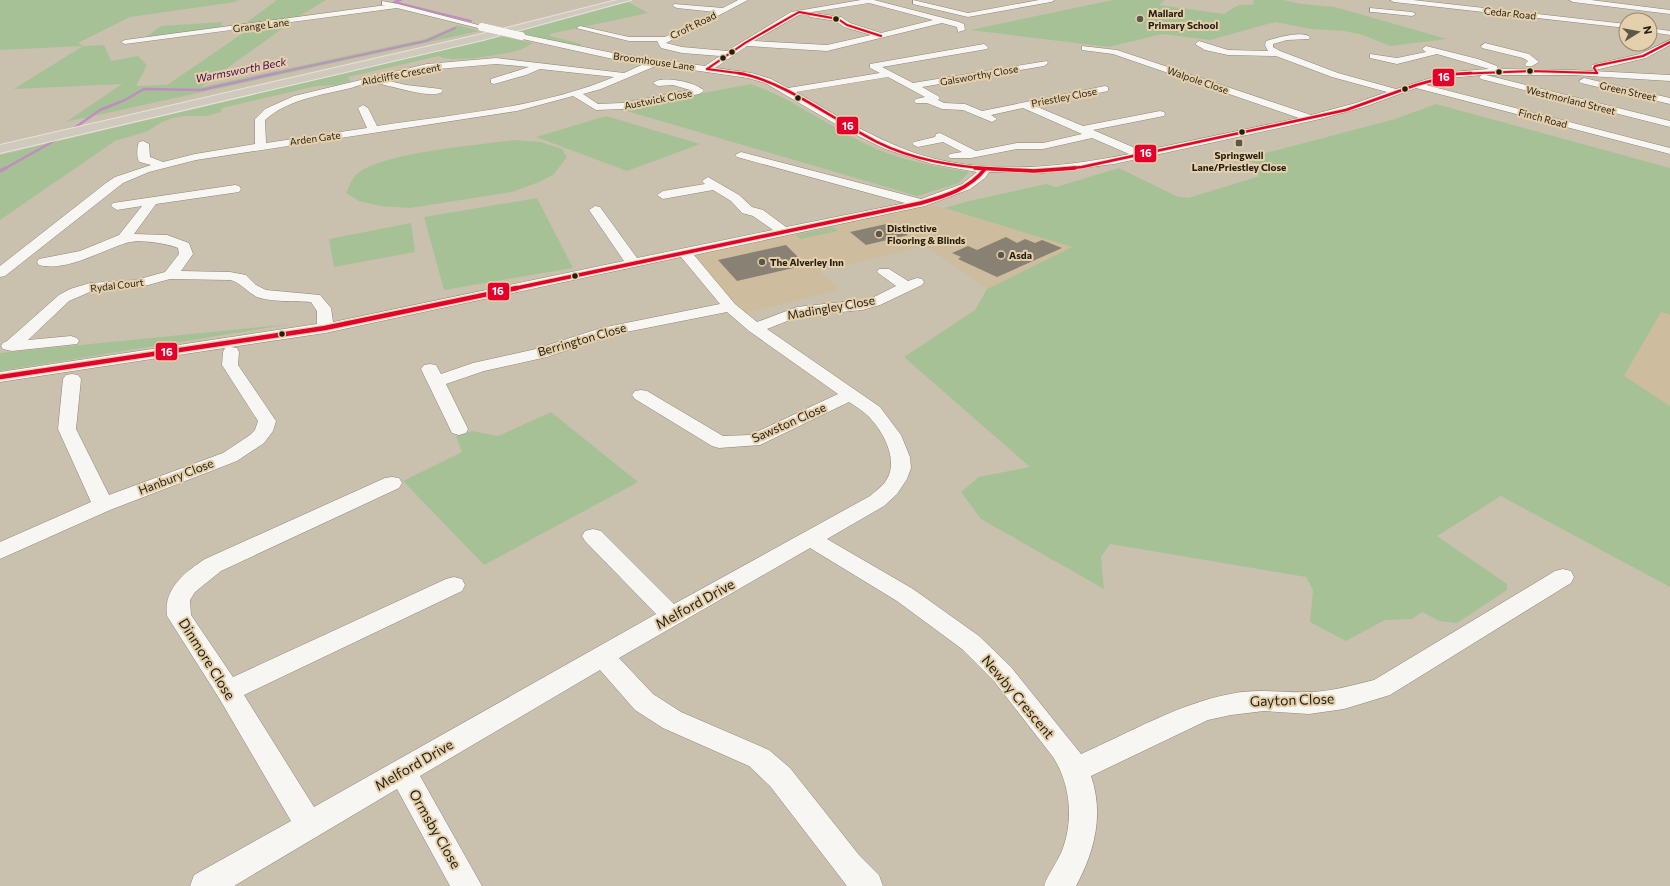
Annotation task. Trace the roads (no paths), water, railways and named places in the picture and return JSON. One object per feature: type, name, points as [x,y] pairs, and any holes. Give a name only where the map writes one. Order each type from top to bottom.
[{"type":"highway","points":[[0,149],[56,136],[85,125],[476,35],[613,0]]},
{"type":"highway","points":[[0,144],[71,130],[483,38],[627,0]]},
{"type":"street","name":"Croft Road","points":[[728,54],[673,49],[661,44],[664,40],[744,0]]},
{"type":"street","points":[[707,68],[744,43],[799,12],[867,0],[958,25],[961,26],[961,30]]},
{"type":"street","points":[[891,7],[925,0]]},
{"type":"street","points":[[916,2],[964,15],[1051,0]]},
{"type":"street","points":[[1397,12],[1398,0]]},
{"type":"street","name":"Cedar Road","points":[[1398,0],[1417,1],[1492,11],[1585,11],[1618,23]]},
{"type":"street","points":[[1573,0],[1585,11],[1670,12]]},
{"type":"street","points":[[376,1],[398,6]]},
{"type":"street","points":[[1492,11],[1500,4]]},
{"type":"street","name":"Broomhouse Lane","points":[[398,6],[574,49],[656,62],[707,68],[759,78],[787,91],[888,147],[931,161],[985,169],[1034,170],[1082,167],[1346,110],[1416,85],[1448,76],[1472,72],[1565,72],[1670,78]]},
{"type":"street","name":"Grange Lane","points":[[125,42],[398,6]]},
{"type":"street","points":[[677,6],[723,10]]},
{"type":"street","points":[[972,6],[992,11]]},
{"type":"street","points":[[1373,10],[1420,15]]},
{"type":"street","points":[[799,12],[838,19],[847,26],[881,36]]},
{"type":"street","points":[[744,43],[820,49],[881,36],[940,21]]},
{"type":"street","points":[[580,28],[629,40],[664,40]]},
{"type":"street","points":[[1658,31],[1670,33]]},
{"type":"street","points":[[1306,37],[1287,38],[1268,43],[1270,49],[1277,53],[1339,76],[1398,92]]},
{"type":"street","points":[[1597,73],[1594,68],[1596,66],[1643,56],[1670,42]]},
{"type":"street","points":[[1199,44],[1209,49],[1227,54],[1277,53]]},
{"type":"street","points":[[1485,46],[1526,56],[1535,62],[1529,64]]},
{"type":"street","name":"Galsworthy Close","points":[[980,114],[965,107],[942,106],[923,100],[935,98],[913,86],[887,75],[873,66],[984,47]]},
{"type":"street","name":"Walpole Close","points":[[1085,48],[1114,52],[1309,118]]},
{"type":"street","points":[[1426,49],[1466,58],[1505,72]]},
{"type":"street","points":[[1466,58],[1503,51]]},
{"type":"street","points":[[1373,56],[1397,61],[1436,52]]},
{"type":"street","name":"Aldcliffe Crescent","points":[[261,146],[259,122],[269,111],[297,98],[427,67],[496,61],[625,76]]},
{"type":"street","name":"Arden Gate","points":[[0,273],[110,186],[132,174],[195,157],[506,110],[576,94],[625,76],[656,62]]},
{"type":"street","name":"Galsworthy Close","points":[[913,86],[1044,63]]},
{"type":"street","points":[[494,81],[523,74],[541,66]]},
{"type":"street","name":"Westmorland Street","points":[[1472,72],[1499,82],[1670,124]]},
{"type":"street","name":"Green Street","points":[[1565,72],[1590,83],[1670,101]]},
{"type":"street","points":[[787,91],[887,75]]},
{"type":"street","points":[[372,79],[406,88],[438,91]]},
{"type":"street","name":"Austwick Close","points":[[576,94],[596,107],[622,106],[699,91],[697,89],[673,82],[658,83]]},
{"type":"street","name":"Finch Road","points":[[1416,85],[1670,151]]},
{"type":"street","name":"Priestley Close","points":[[980,114],[1105,89]]},
{"type":"street","name":"Priestley Close","points":[[1024,105],[1084,129],[1141,155]]},
{"type":"street","points":[[363,108],[374,130]]},
{"type":"street","points":[[980,114],[997,121]]},
{"type":"street","points":[[1084,129],[1160,114]]},
{"type":"street","points":[[954,156],[975,154],[1023,145],[1043,146],[1094,134]]},
{"type":"street","points":[[918,144],[942,137],[975,154]]},
{"type":"street","points":[[1007,137],[1023,145]]},
{"type":"street","points":[[143,144],[144,159],[162,165]]},
{"type":"street","points":[[741,155],[921,203]]},
{"type":"street","points":[[0,377],[325,328],[633,264],[921,203],[962,188],[982,175],[985,169]]},
{"type":"street","points":[[207,193],[208,178]]},
{"type":"street","points":[[663,195],[711,183],[735,198],[747,210],[758,213],[784,232]]},
{"type":"street","points":[[117,206],[235,189]]},
{"type":"street","points":[[125,238],[131,227],[148,211],[151,201]]},
{"type":"street","points":[[595,210],[633,264]]},
{"type":"street","points":[[44,262],[74,259],[125,238],[167,239],[184,246],[186,254],[170,275]]},
{"type":"street","name":"Melford Drive","points":[[205,886],[402,771],[890,492],[899,476],[902,465],[900,452],[890,431],[874,411],[852,394],[754,328],[730,307],[685,253]]},
{"type":"street","name":"Madingley Close","points":[[754,328],[797,312],[875,302],[912,284],[884,272]]},
{"type":"street","name":"Rydal Court","points":[[6,346],[64,298],[75,292],[90,287],[137,284],[170,275],[230,276],[241,278],[251,288],[263,294],[315,298],[322,302],[325,308],[325,328]]},
{"type":"street","name":"Berrington Close","points":[[459,429],[433,375],[479,368],[541,352],[607,331],[730,307]]},
{"type":"street","name":"Rydal Court","points":[[6,346],[71,341]]},
{"type":"street","name":"Hanbury Close","points":[[0,551],[103,505],[230,457],[257,439],[264,430],[267,420],[230,365],[231,352]]},
{"type":"street","points":[[72,379],[67,429],[103,505]]},
{"type":"street","name":"Sawston Close","points":[[641,395],[719,442],[753,441],[852,394]]},
{"type":"street","name":"Dinmore Close","points":[[309,825],[228,691],[179,616],[176,607],[182,593],[194,579],[213,565],[392,483]]},
{"type":"street","points":[[593,536],[672,616]]},
{"type":"street","name":"Newby Crescent","points":[[811,538],[934,613],[965,637],[992,662],[1060,748],[1075,770],[1083,800],[1083,832],[1073,864],[1059,886]]},
{"type":"street","name":"Gayton Close","points":[[1075,770],[1203,711],[1231,704],[1264,700],[1309,703],[1344,698],[1382,688],[1563,577]]},
{"type":"street","points":[[228,691],[454,585]]},
{"type":"street","points":[[602,656],[644,702],[667,716],[759,758],[780,777],[848,865],[868,886]]},
{"type":"street","name":"Ormsby Close","points":[[402,771],[467,886]]},
{"type":"waterway","name":"Warmsworth Beck","points":[[401,0],[394,2],[471,21]]},
{"type":"waterway","name":"Warmsworth Beck","points":[[273,74],[426,41],[455,28]]},
{"type":"waterway","name":"Warmsworth Beck","points":[[70,131],[100,110],[125,100],[144,89],[201,90],[277,73]]},
{"type":"waterway","name":"Warmsworth Beck","points":[[4,169],[61,137]]},
{"type":"waterway","name":"Warmsworth Beck","points":[[0,171],[4,169]]},
{"type":"place","name":"Mallard Primary School","points":[[1140,19]]},
{"type":"place","name":"Springwell Lane/Priestley Close","points":[[1239,143]]},
{"type":"place","name":"Distinctive Flooring & Blinds","points":[[879,234]]},
{"type":"place","name":"Asda","points":[[1001,255]]},
{"type":"place","name":"The Alverley Inn","points":[[762,262]]}]
